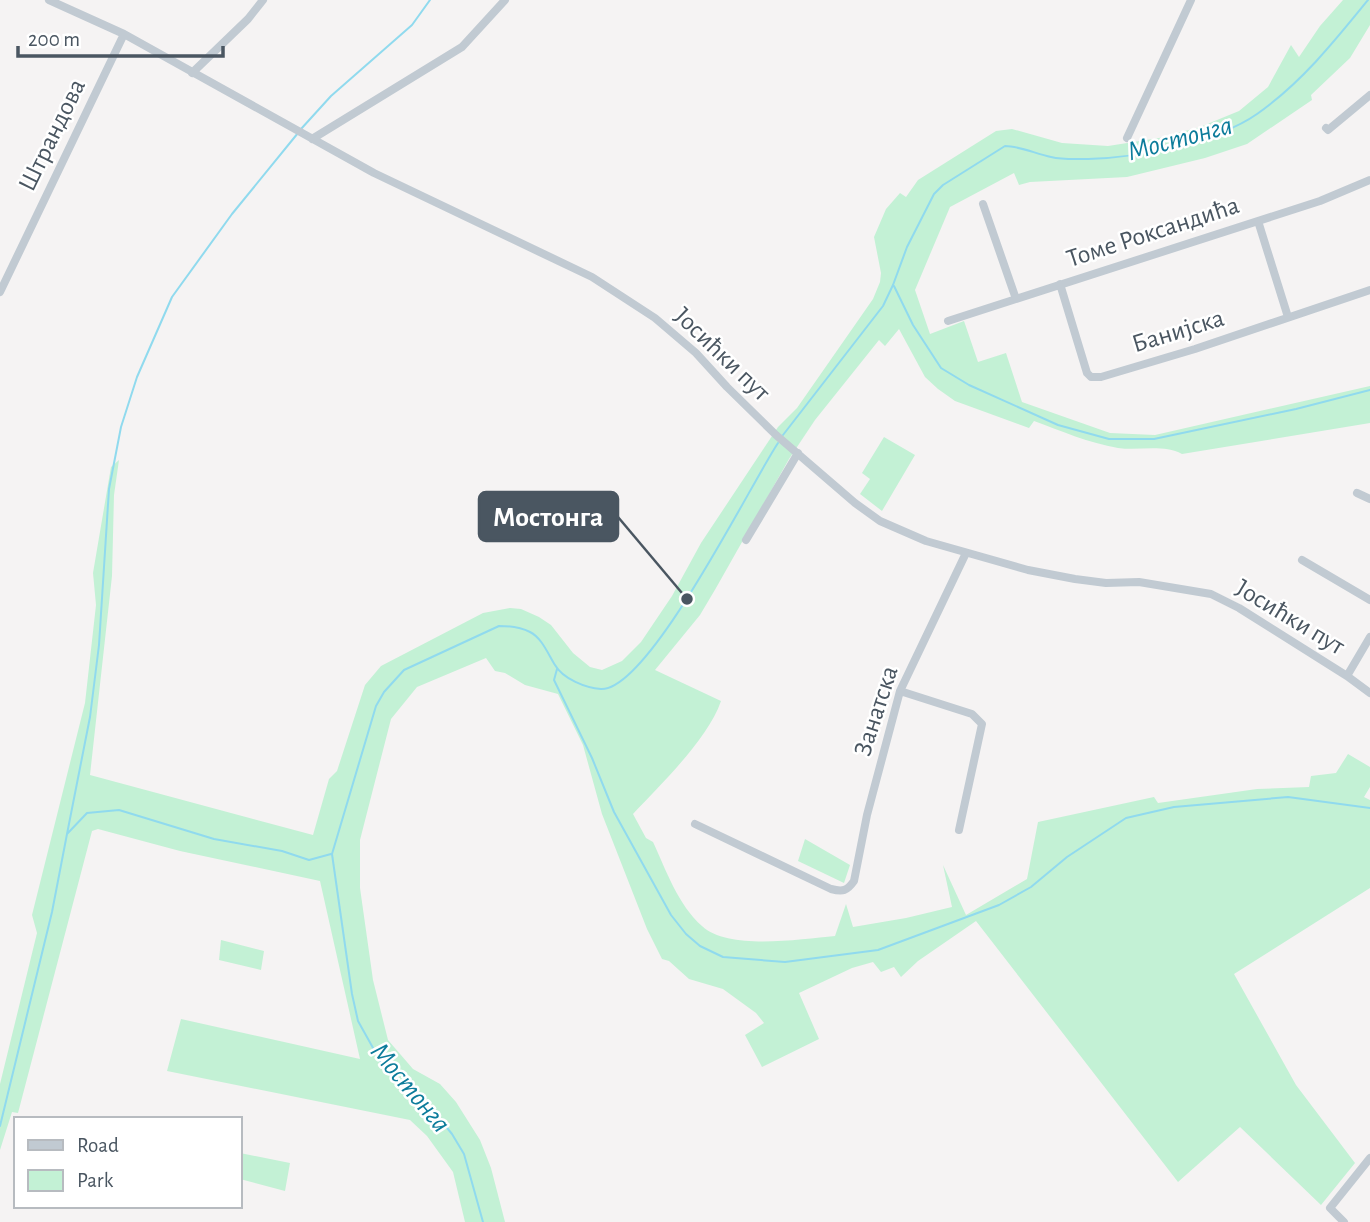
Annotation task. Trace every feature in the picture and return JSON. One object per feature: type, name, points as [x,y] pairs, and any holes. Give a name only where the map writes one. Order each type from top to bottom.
[{"type":"street","name":"Јосићки пут","points":[[49,0],[124,34],[385,178],[592,277],[655,318],[696,352],[776,435],[880,521],[926,541],[1028,570],[1106,583],[1139,582],[1211,594],[1239,608],[1370,694]]},
{"type":"street","points":[[192,73],[248,19],[263,0]]},
{"type":"street","points":[[309,137],[462,47],[505,0]]},
{"type":"street","points":[[1127,138],[1191,0]]},
{"type":"street","name":"Штрандова","points":[[0,292],[124,34]]},
{"type":"street","points":[[1325,128],[1328,130],[1337,124],[1370,95]]},
{"type":"street","name":"Томе Роксандића","points":[[948,321],[1320,201],[1370,180]]},
{"type":"street","points":[[983,204],[1016,299]]},
{"type":"street","points":[[1258,221],[1288,317]]},
{"type":"street","name":"Банијска","points":[[1060,284],[1087,373],[1091,377],[1101,377],[1195,349],[1370,290]]},
{"type":"street","points":[[746,540],[795,451]]},
{"type":"street","points":[[1357,493],[1370,499]]},
{"type":"street","name":"Занатска","points":[[695,824],[831,889],[842,892],[848,889],[854,881],[867,815],[900,691],[966,553]]},
{"type":"street","points":[[1302,560],[1370,600]]},
{"type":"street","points":[[1346,676],[1370,638]]},
{"type":"street","points":[[900,691],[972,715],[982,724],[959,830]]},
{"type":"street","points":[[1344,1222],[1330,1208],[1370,1158]]},
{"type":"green space","points":[[1343,0],[1370,0],[1370,25],[1350,58],[1311,95],[1312,100],[1247,144],[1205,158],[1127,177],[1030,182],[1019,185],[1014,173],[950,207],[915,290],[930,334],[964,321],[978,362],[1006,353],[1022,402],[1110,433],[1155,435],[1370,386],[1370,423],[1182,454],[1159,448],[1118,448],[1086,440],[1034,421],[1029,428],[955,401],[925,377],[899,329],[885,346],[879,340],[815,420],[789,459],[700,615],[655,670],[721,701],[715,716],[695,746],[633,814],[646,838],[653,842],[679,898],[702,926],[729,939],[766,942],[803,939],[835,936],[846,904],[853,927],[952,907],[943,865],[966,915],[1027,879],[1038,822],[1154,797],[1158,803],[1257,789],[1309,787],[1311,776],[1336,773],[1348,754],[1370,767],[1370,787],[1364,797],[1370,800],[1370,888],[1234,974],[1296,1085],[1355,1163],[1321,1205],[1240,1127],[1178,1182],[976,921],[918,961],[901,977],[894,967],[881,972],[873,962],[852,968],[799,993],[819,1039],[762,1067],[745,1035],[764,1023],[756,1013],[723,989],[689,979],[669,961],[662,959],[647,929],[602,814],[583,745],[558,694],[525,685],[505,673],[495,671],[486,658],[417,687],[391,719],[360,840],[360,888],[373,980],[388,1040],[413,1069],[440,1084],[456,1102],[480,1140],[491,1168],[505,1222],[465,1222],[453,1172],[427,1136],[410,1120],[167,1071],[181,1019],[360,1059],[320,881],[180,851],[98,829],[92,831],[18,1113],[12,1112],[0,1150],[0,1084],[37,933],[32,915],[85,703],[96,605],[93,573],[111,467],[119,460],[114,495],[112,576],[90,775],[313,835],[329,779],[337,771],[365,685],[381,666],[483,613],[510,608],[521,609],[551,625],[573,653],[590,667],[602,670],[622,661],[641,642],[672,596],[701,543],[778,427],[797,408],[873,299],[881,273],[874,237],[886,209],[900,193],[906,197],[918,180],[996,131],[1012,129],[1062,143],[1108,146],[1159,138],[1200,127],[1239,111],[1268,87],[1291,45],[1299,57],[1320,26]]},
{"type":"green space","points":[[884,437],[915,455],[882,511],[860,494],[870,479],[862,473]]},
{"type":"green space","points":[[805,839],[850,865],[844,883],[798,861]]},
{"type":"green space","points":[[221,940],[264,951],[261,970],[219,960]]},
{"type":"green space","points":[[242,1153],[290,1163],[285,1191],[242,1180]]},
{"type":"waterway","points":[[301,129],[331,96],[412,25],[430,0]]},
{"type":"waterway","name":"Мостонга","points":[[783,435],[883,306],[907,247],[934,194],[943,185],[1005,146],[1060,159],[1107,158],[1176,147],[1220,133],[1257,114],[1288,89],[1330,46],[1368,0]]},
{"type":"waterway","points":[[67,834],[90,717],[99,645],[109,489],[121,427],[137,377],[172,297],[232,214],[298,133]]},
{"type":"waterway","points":[[894,286],[913,325],[941,368],[969,385],[1058,425],[1109,439],[1154,439],[1296,409],[1370,390]]},
{"type":"waterway","name":"Мостонга","points":[[483,1222],[464,1154],[435,1113],[397,1082],[382,1064],[358,1021],[352,994],[332,854],[376,706],[384,692],[404,670],[499,626],[519,628],[534,635],[563,675],[575,682],[601,689],[621,681],[645,657],[671,623],[778,443]]},
{"type":"waterway","points":[[557,669],[554,680],[592,758],[614,812],[671,915],[700,946],[723,957],[785,962],[878,950],[999,905],[1031,887],[1067,857],[1126,818],[1174,807],[1288,797],[1370,808]]},
{"type":"waterway","points":[[0,1126],[52,912],[67,834],[87,813],[119,810],[214,839],[282,851],[309,860],[331,854]]},
{"type":"place","name":"Мостонга","points":[[687,599]]}]
